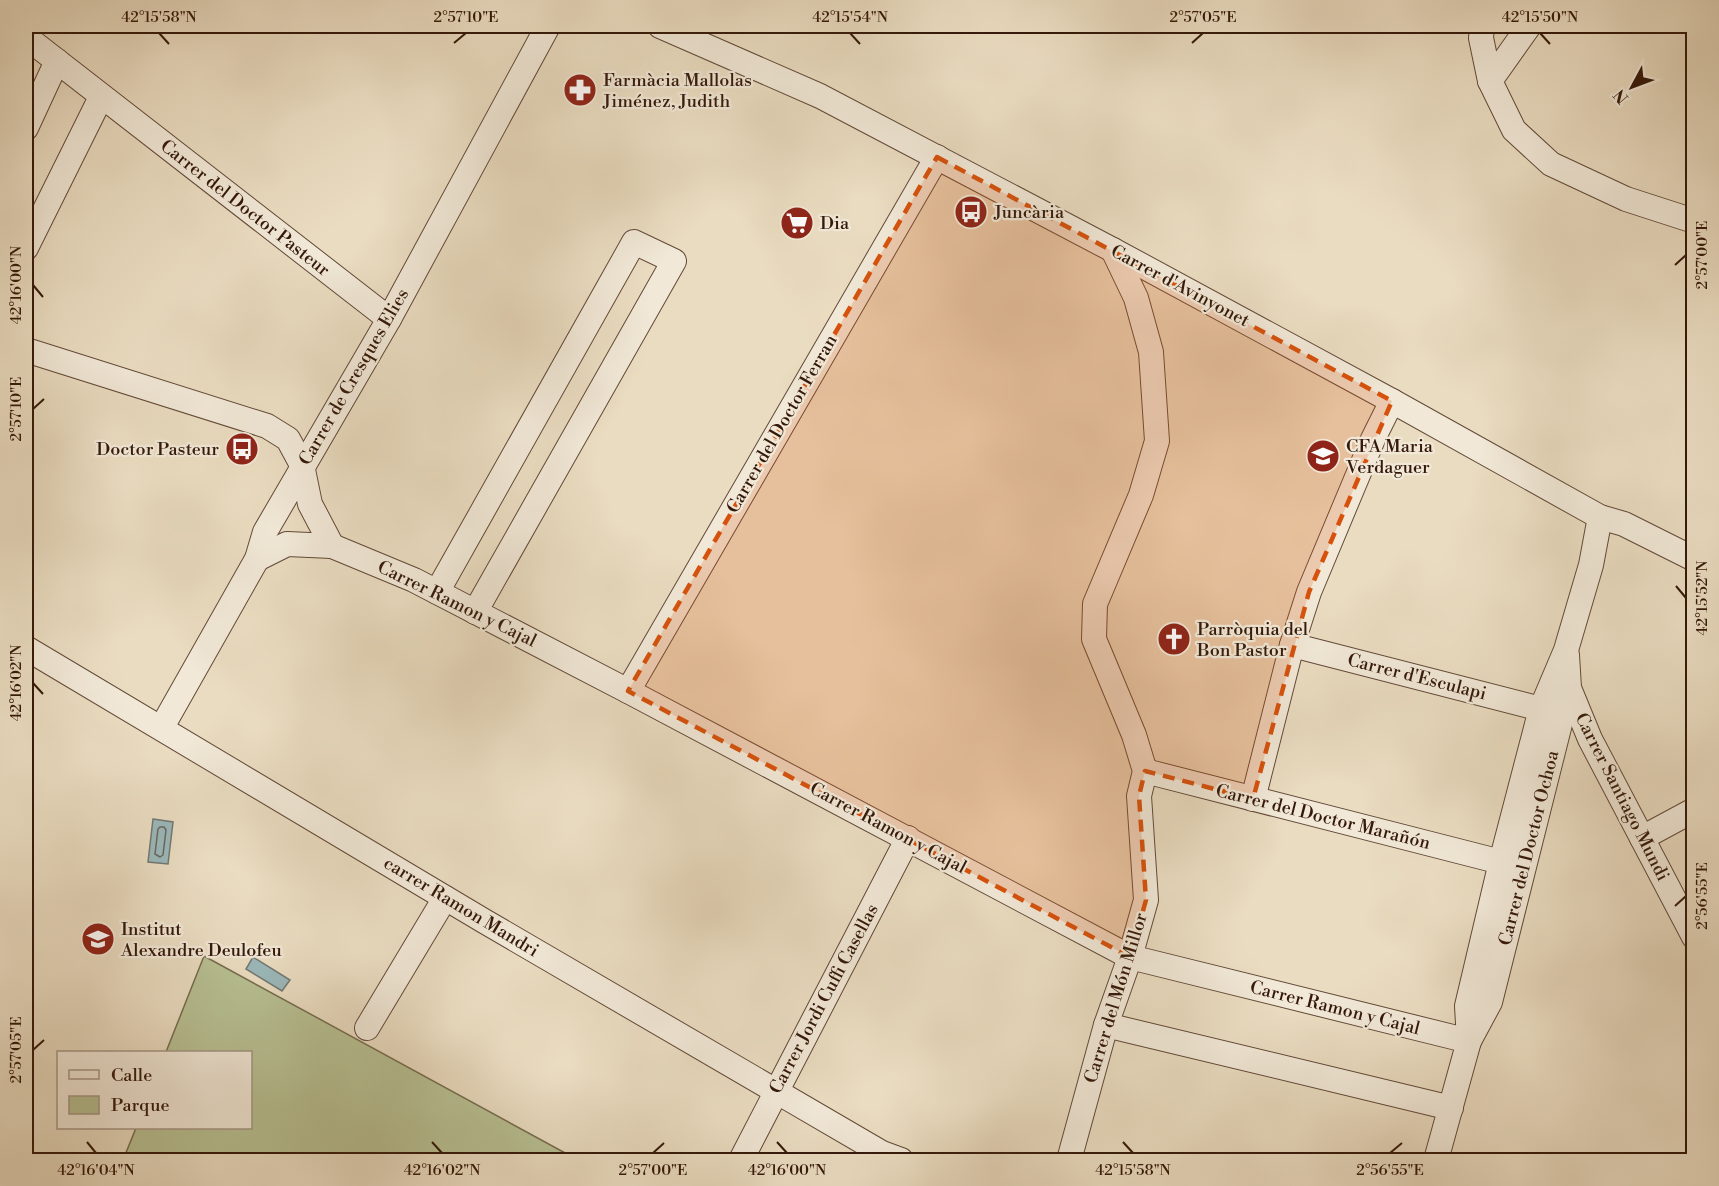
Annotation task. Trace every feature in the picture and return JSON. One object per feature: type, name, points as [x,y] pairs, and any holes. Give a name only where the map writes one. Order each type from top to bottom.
[{"type":"street","name":"Carrer de Cresques Elies","points":[[162,728],[257,559],[265,532],[389,319],[548,26]]},
{"type":"street","name":"Carrer d'Avinyonet","points":[[660,26],[820,96],[1113,250],[1600,517],[1624,524],[1694,559]]},
{"type":"street","points":[[1482,26],[1481,38],[1490,81],[1514,130],[1551,164],[1626,199],[1693,220]]},
{"type":"street","points":[[1490,81],[1529,26]]},
{"type":"street","name":"Carrer del Doctor Pasteur","points":[[26,37],[389,319]]},
{"type":"street","points":[[26,128],[57,61]]},
{"type":"street","points":[[26,248],[101,97]]},
{"type":"street","name":"Carrer del Doctor Ferran","points":[[628,690],[937,157]]},
{"type":"street","points":[[437,592],[634,242],[674,261],[476,612]]},
{"type":"street","name":"Carrer del Món Millor","points":[[1069,1161],[1106,1025],[1130,957],[1146,900],[1139,796],[1145,771],[1134,735],[1094,639],[1095,604],[1141,495],[1157,441],[1151,352],[1136,298],[1113,250]]},
{"type":"street","points":[[26,350],[267,426],[288,439],[302,465],[310,504],[332,546]]},
{"type":"street","points":[[1253,799],[1292,645],[1309,592],[1373,439],[1392,401]]},
{"type":"street","name":"Carrer del Doctor Ochoa","points":[[1469,1041],[1467,1006],[1501,862],[1541,709],[1566,650],[1591,565],[1600,517]]},
{"type":"street","name":"Carrer Ramon y Cajal","points":[[257,559],[287,544],[332,546],[414,580],[628,690],[1130,957],[1469,1041]]},
{"type":"street","name":"Carrer d'Esculapi","points":[[1292,645],[1541,709]]},
{"type":"street","name":"carrer Ramon Mandri","points":[[26,648],[445,898],[882,1153],[901,1161]]},
{"type":"street","name":"Carrer del Doctor Ochoa","points":[[1437,1161],[1469,1041],[1490,1002],[1569,688],[1566,650]]},
{"type":"street","name":"Carrer Santiago Mundi","points":[[1569,688],[1590,739],[1694,937]]},
{"type":"street","name":"Carrer del Doctor Marañón","points":[[1145,771],[1501,862]]},
{"type":"street","points":[[1642,838],[1694,810]]},
{"type":"street","name":"Carrer Jordi Cuffi Casellas","points":[[741,1161],[908,838]]},
{"type":"street","points":[[367,1028],[445,898]]},
{"type":"street","points":[[1106,1025],[1451,1108]]},
{"type":"highlighted area","points":[[937,157],[1392,401],[1309,592],[1253,799],[1145,771],[1139,796],[1146,900],[1130,957],[628,691]]},
{"type":"green space","points":[[204,956],[578,1160],[123,1160],[136,1129],[252,1129],[252,1051],[166,1051]]},
{"type":"water","points":[[153,819],[173,822],[168,864],[148,862]]},
{"type":"water","points":[[253,957],[290,980],[282,991],[246,969]]},
{"type":"place","name":"Farmàcia Mallolas Jiménez, Judith","points":[[580,90]]},
{"type":"place","name":"Juncària","points":[[971,212]]},
{"type":"place","name":"Dia","points":[[797,223]]},
{"type":"place","name":"Doctor Pasteur","points":[[242,449]]},
{"type":"place","name":"CFA Maria Verdaguer","points":[[1323,456]]},
{"type":"place","name":"Parròquia del Bon Pastor","points":[[1174,639]]},
{"type":"place","name":"Institut Alexandre Deulofeu","points":[[98,939]]}]
